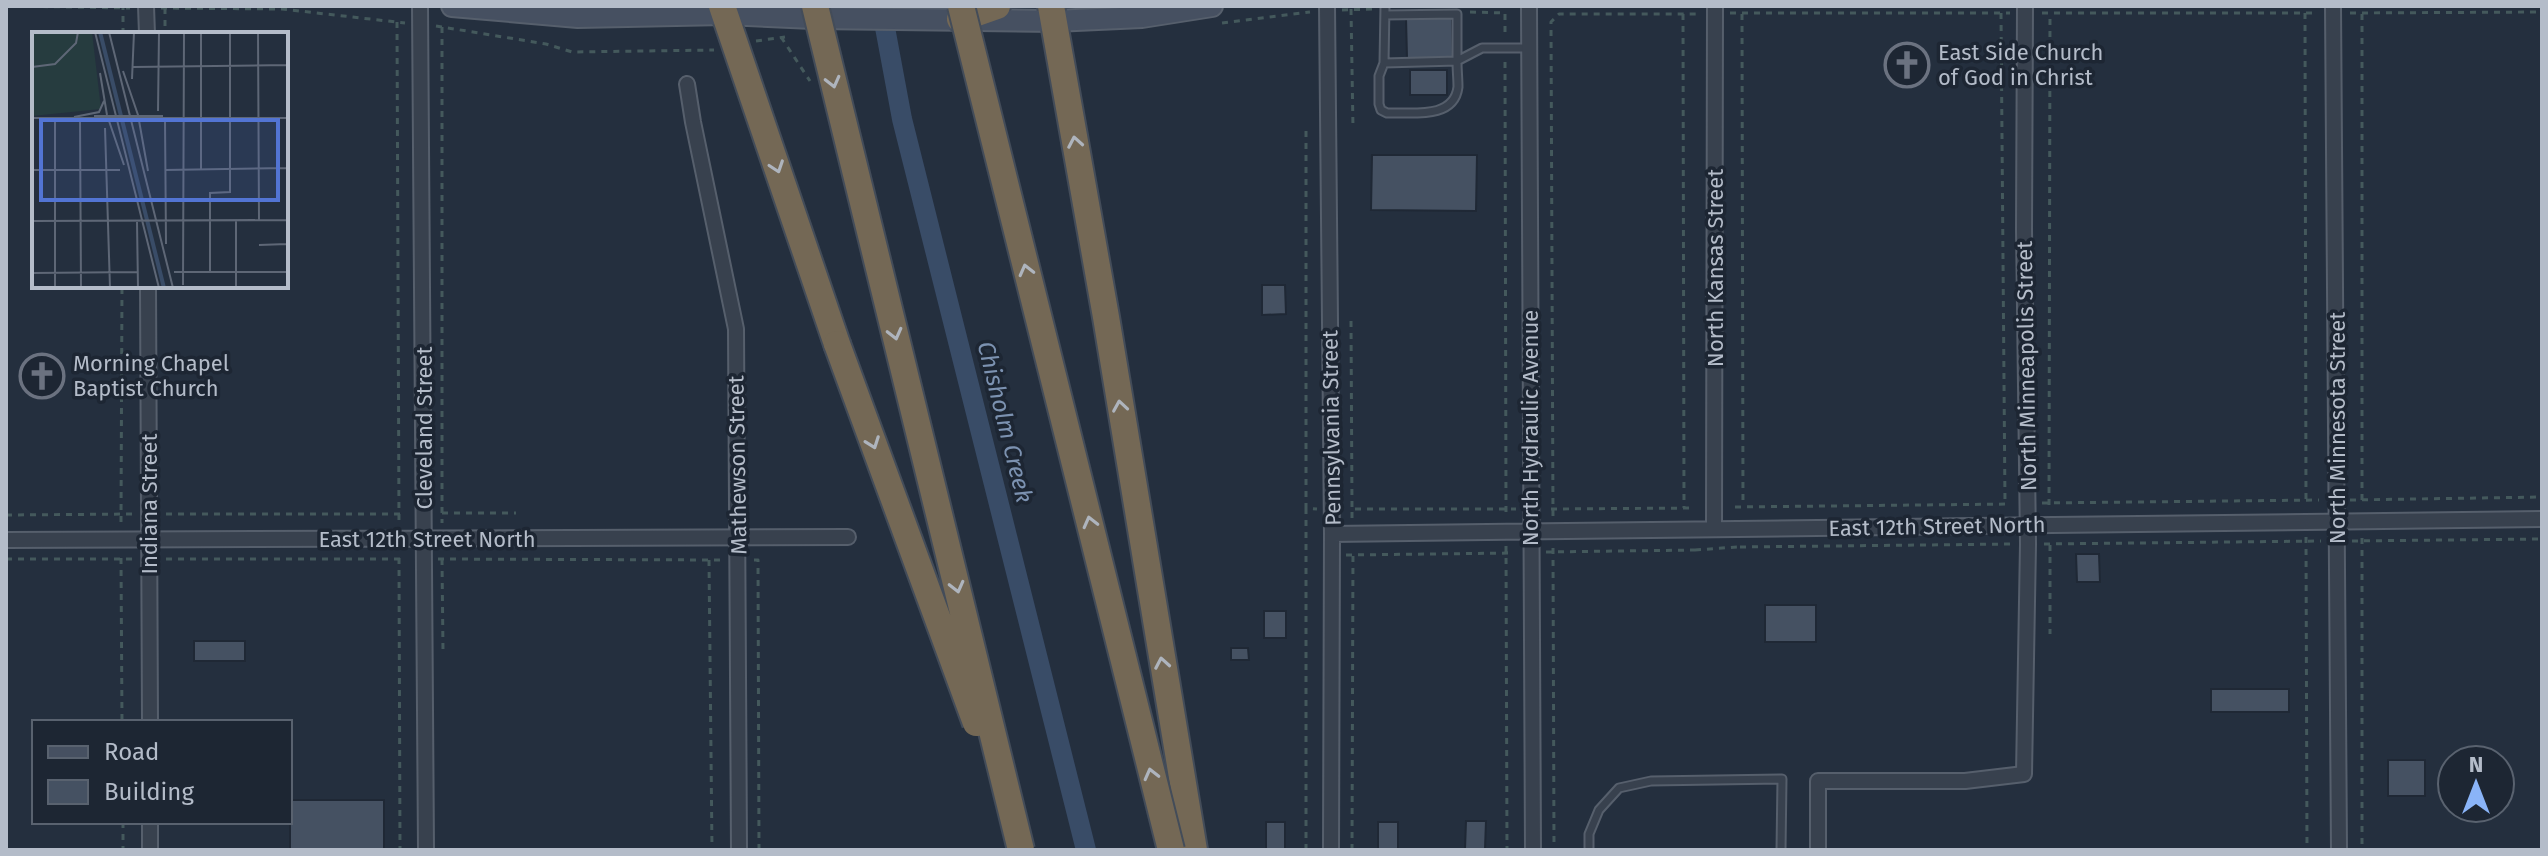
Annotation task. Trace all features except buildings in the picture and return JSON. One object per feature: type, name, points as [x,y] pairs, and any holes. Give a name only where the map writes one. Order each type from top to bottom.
[{"type":"highway","points":[[997,6],[961,12],[1171,850]]},
{"type":"highway","points":[[726,9],[837,344],[989,756],[1020,850]]},
{"type":"highway","points":[[814,12],[1020,850]]},
{"type":"highway","points":[[1052,14],[1106,317],[1194,850]]},
{"type":"main road","points":[[452,6],[578,17],[726,9],[1142,17],[1217,14]]},
{"type":"street","name":"Cleveland Street","points":[[420,6],[426,850]]},
{"type":"street","name":"North Hydraulic Avenue","points":[[1529,6],[1533,850]]},
{"type":"street","points":[[146,7],[147,32]]},
{"type":"street","name":"Pennsylvania Street","points":[[1327,8],[1332,534],[1331,850]]},
{"type":"street","name":"North Minneapolis Street","points":[[1818,850],[1818,781],[1965,781],[2024,774],[2028,544],[2025,9]]},
{"type":"street","name":"North Minnesota Street","points":[[2333,9],[2339,850]]},
{"type":"street","name":"North Kansas Street","points":[[1714,529],[1715,10]]},
{"type":"street","name":"Mathewson Street","points":[[687,84],[736,329],[739,850]]},
{"type":"street","name":"Indiana Street","points":[[148,288],[150,720]]},
{"type":"street","name":"East 12th Street North","points":[[1332,534],[2542,519]]},
{"type":"street","name":"East 12th Street North","points":[[6,540],[848,537]]},
{"type":"street","points":[[150,824],[150,850]]},
{"type":"lane","points":[[1385,10],[1457,14],[1458,91],[1448,106],[1438,112],[1387,113],[1381,110],[1379,76],[1384,63],[1385,10]]},
{"type":"lane","points":[[1384,63],[1457,61],[1482,48],[1529,48]]},
{"type":"lane","points":[[1589,850],[1589,834],[1599,810],[1619,788],[1651,781],[1782,779],[1781,850]]},
{"type":"path","points":[[6,6],[282,9],[442,27],[546,44],[572,52],[660,50]]},
{"type":"path","points":[[123,8],[123,32]]},
{"type":"path","points":[[165,8],[165,32]]},
{"type":"path","points":[[1217,14],[1294,13],[1327,8],[1385,10]]},
{"type":"path","points":[[1351,9],[1353,128]]},
{"type":"path","points":[[1554,850],[1551,22],[1559,14],[1683,14],[1715,10],[1742,13],[2001,13],[2025,9],[2050,13],[2305,13],[2333,9],[2362,13],[2542,12]]},
{"type":"path","points":[[1460,12],[1505,13],[1507,850]]},
{"type":"path","points":[[1742,13],[1743,506]]},
{"type":"path","points":[[2001,13],[2005,504]]},
{"type":"path","points":[[2050,13],[2050,634]]},
{"type":"path","points":[[2305,13],[2307,850]]},
{"type":"path","points":[[2362,13],[2362,850]]},
{"type":"path","points":[[1683,14],[1684,508]]},
{"type":"path","points":[[397,22],[400,850]]},
{"type":"path","points":[[442,27],[443,651]]},
{"type":"path","points":[[122,288],[122,720]]},
{"type":"path","points":[[1735,507],[2542,497]]},
{"type":"path","points":[[1306,508],[1306,850]]},
{"type":"path","points":[[1352,850],[1352,509],[1695,508]]},
{"type":"path","points":[[6,515],[516,513]]},
{"type":"path","points":[[1737,547],[2542,539]]},
{"type":"path","points":[[6,559],[758,560],[759,850]]},
{"type":"path","points":[[709,560],[712,850]]},
{"type":"path","points":[[123,824],[123,850]]},
{"type":"waterway","name":"Chisholm Creek","points":[[881,6],[902,119],[1086,850]]},
{"type":"place","name":"East Side Church of God in Christ","points":[[1907,65]]},
{"type":"place","name":"Morning Chapel Baptist Church","points":[[42,376]]}]
